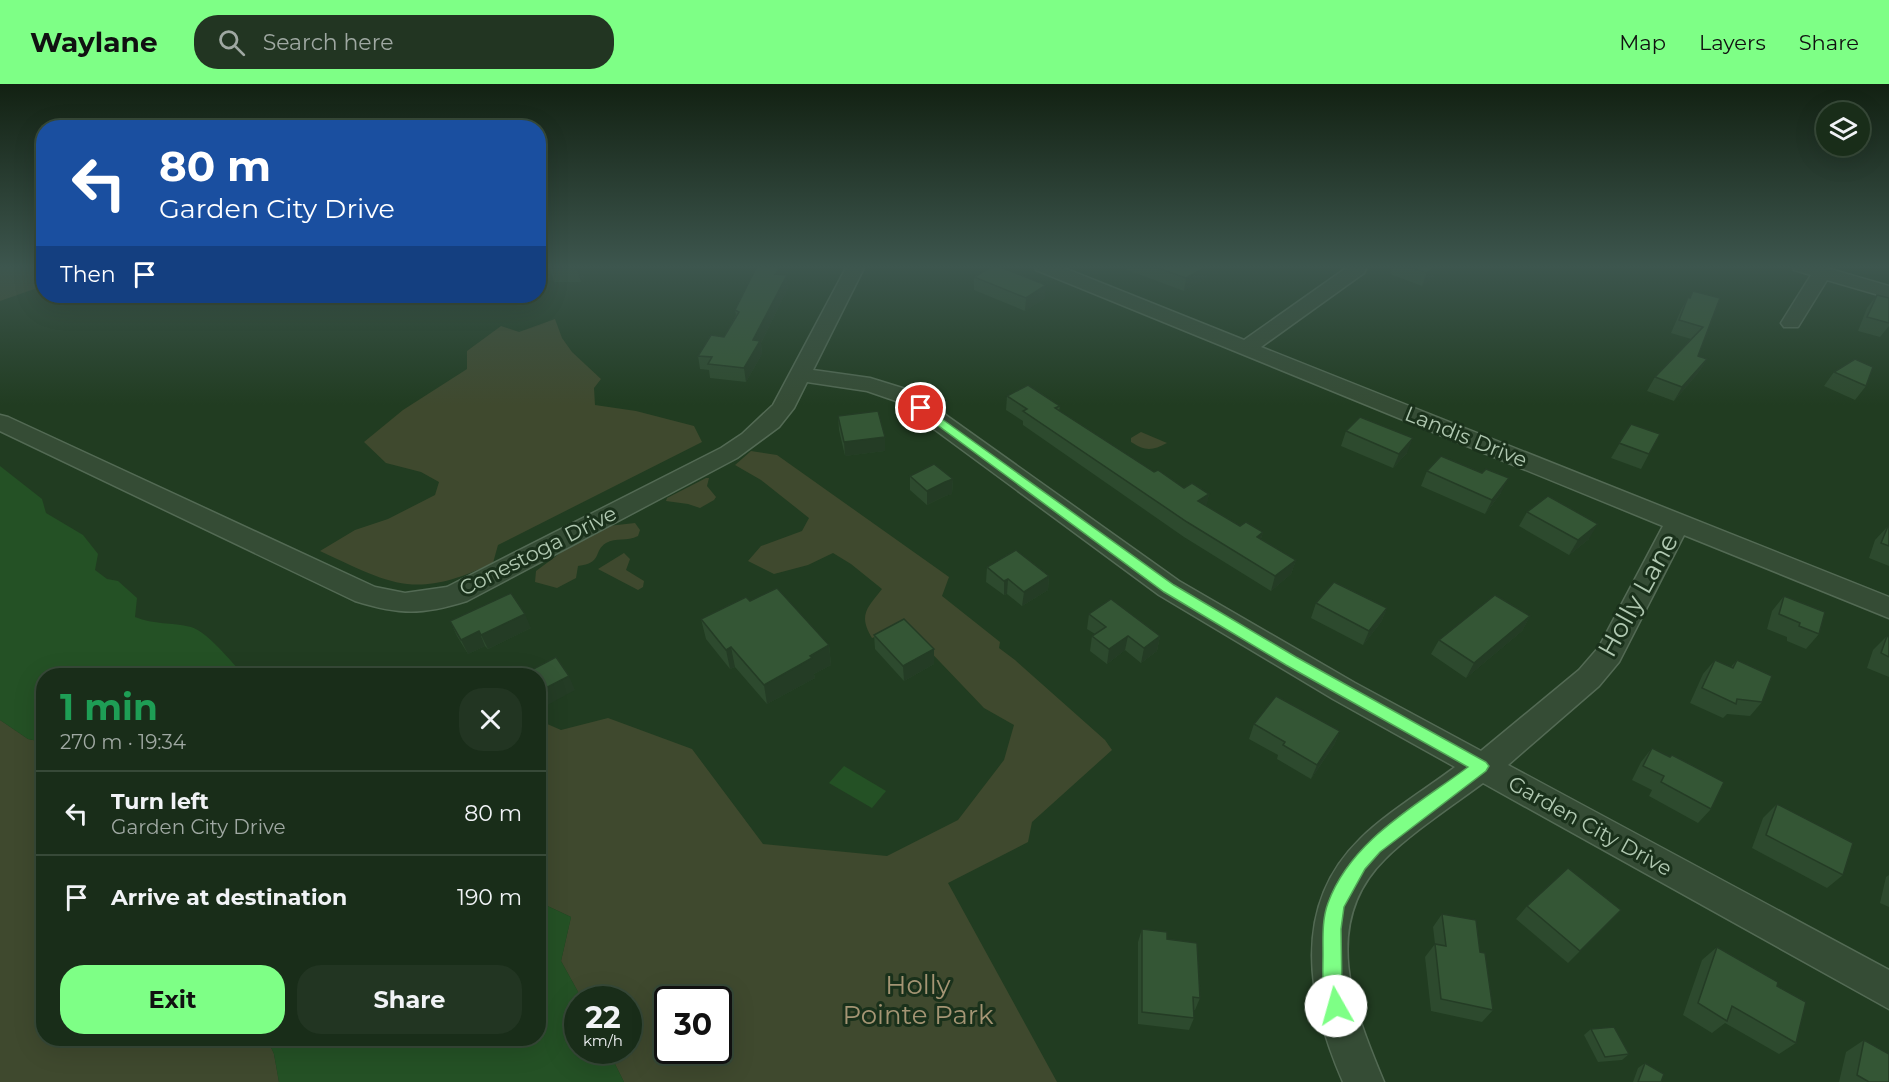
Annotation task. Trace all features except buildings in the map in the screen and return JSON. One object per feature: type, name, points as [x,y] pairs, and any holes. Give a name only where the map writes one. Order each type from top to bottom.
[{"type":"street","name":"Conestoga Drive","points":[[0,422],[365,594],[387,601],[422,602],[457,594],[485,581],[627,504],[729,453],[771,422],[783,408],[832,313]]},
{"type":"street","name":"Landis Drive","points":[[1158,313],[1889,608]]},
{"type":"street","points":[[1246,348],[1296,313]]},
{"type":"street","points":[[1791,323],[1796,313]]},
{"type":"street","name":"Garden City Drive","points":[[801,375],[870,385],[904,396],[1169,588],[1265,646],[1889,990]]},
{"type":"street","name":"Holly Lane","points":[[1364,1082],[1340,1020],[1333,992],[1332,929],[1336,905],[1358,864],[1374,847],[1481,766],[1494,759],[1589,678],[1609,654],[1678,522]]},
{"type":"green space","points":[[555,319],[562,338],[572,352],[601,379],[594,388],[595,405],[636,411],[694,426],[702,442],[498,545],[493,563],[443,582],[405,584],[367,572],[320,551],[355,530],[388,519],[435,495],[439,482],[421,472],[386,463],[364,442],[403,410],[467,369],[467,351],[501,326],[519,332]]},
{"type":"green space","points":[[1141,432],[1167,443],[1149,449],[1140,447],[1131,442],[1131,438]]},
{"type":"green space","name":"Holly Pointe Park","points":[[751,451],[777,455],[949,577],[942,596],[1000,642],[999,648],[1105,740],[1112,750],[1032,822],[1028,842],[948,883],[1057,1082],[624,1082],[615,1064],[642,1064],[642,986],[575,986],[561,961],[571,917],[546,905],[546,723],[561,730],[608,718],[692,749],[763,844],[887,856],[958,820],[1004,760],[1014,725],[984,708],[920,641],[902,627],[872,638],[866,623],[866,612],[882,589],[851,564],[833,553],[808,565],[774,574],[748,561],[761,546],[802,531],[809,518],[761,480],[735,465]]},
{"type":"green space","points":[[709,478],[707,486],[716,497],[714,500],[700,508],[666,501],[667,498]]},
{"type":"green space","points":[[635,523],[640,530],[638,536],[606,543],[594,560],[578,566],[576,578],[557,588],[535,582],[536,571],[563,551],[608,526]]},
{"type":"green space","points":[[624,553],[630,559],[626,570],[644,581],[643,587],[638,590],[598,569]]},
{"type":"green space","points":[[0,720],[28,739],[36,741],[36,1046],[270,1046],[279,1082],[0,1082]]},
{"type":"shaded area","points":[[0,466],[42,499],[46,513],[83,535],[98,554],[95,570],[107,579],[118,581],[137,598],[135,617],[184,625],[198,630],[237,668],[36,668],[36,741],[28,739],[0,720]]},
{"type":"shaded area","points":[[844,766],[886,791],[872,808],[829,783]]},
{"type":"shaded area","points":[[546,905],[571,917],[561,961],[575,986],[564,986],[564,1064],[615,1064],[624,1082],[279,1082],[270,1046],[546,1046]]},
{"type":"route","points":[[921,408],[1169,588],[1229,626],[1481,766],[1374,847],[1358,864],[1336,905],[1332,929],[1333,992],[1336,1006]]}]
